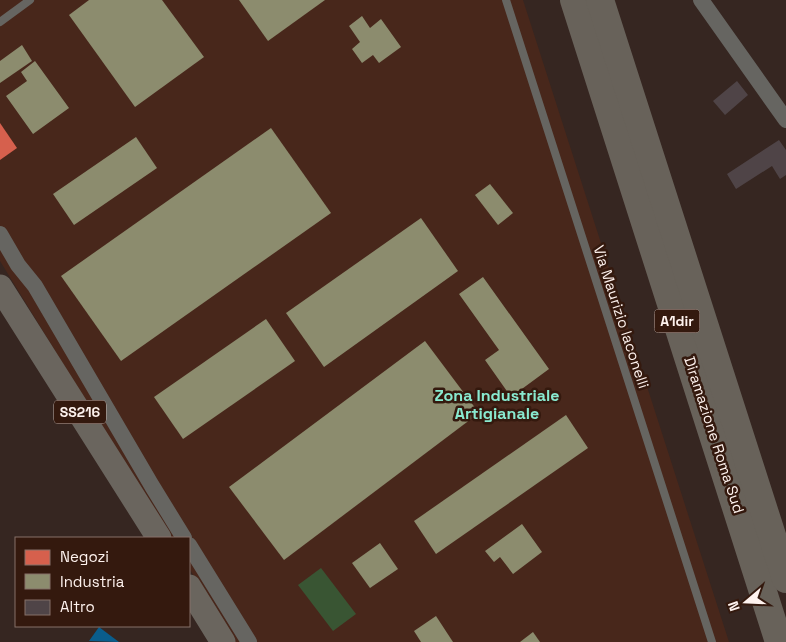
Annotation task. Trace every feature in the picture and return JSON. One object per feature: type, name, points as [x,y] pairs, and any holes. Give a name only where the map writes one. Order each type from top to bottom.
[{"type":"highway","name":"Diramazione Roma Sud","points":[[574,0],[780,642]]},
{"type":"highway","name":"Diramazione Roma Sud","points":[[600,0],[786,579]]},
{"type":"main road","name":"SS216","points":[[0,287],[158,537]]},
{"type":"main road","points":[[190,589],[223,642]]},
{"type":"street","points":[[701,0],[786,120]]},
{"type":"street","points":[[0,234],[18,265],[35,286],[183,537]]},
{"type":"street","points":[[190,547],[249,642]]},
{"type":"lane","points":[[0,22],[30,0]]},
{"type":"lane","name":"Via Maurizio Iaconelli","points":[[506,0],[712,642]]},
{"type":"shaded area","points":[[0,0],[523,0],[729,642],[234,642],[190,570],[190,537],[169,537],[0,261]]},
{"type":"green space","points":[[321,568],[356,614],[333,631],[298,585]]},
{"type":"water","points":[[99,627],[119,642],[89,641]]},
{"type":"building: Negozi","points":[[0,123],[17,148],[0,160]]},
{"type":"building: Industria","points":[[89,0],[162,0],[204,57],[135,107],[69,15]]},
{"type":"building: Industria","points":[[239,0],[325,0],[268,41]]},
{"type":"building: Industria","points":[[362,16],[370,28],[381,19],[401,47],[379,63],[373,55],[362,63],[352,49],[360,42],[349,26]]},
{"type":"building: Industria","points":[[22,45],[32,61],[0,83],[0,61]]},
{"type":"building: Industria","points":[[35,61],[69,108],[33,134],[6,96],[27,81],[21,72]]},
{"type":"building: Industria","points":[[271,128],[331,213],[121,361],[61,276]]},
{"type":"building: Industria","points":[[136,137],[157,168],[74,225],[53,194]]},
{"type":"building: Industria","points":[[490,184],[513,213],[498,225],[475,195]]},
{"type":"building: Industria","points":[[421,218],[458,271],[324,367],[286,313]]},
{"type":"building: Industria","points":[[483,277],[549,369],[511,397],[485,360],[499,350],[459,294]]},
{"type":"building: Industria","points":[[266,319],[295,361],[183,439],[154,397]]},
{"type":"building: Industria","points":[[425,341],[479,413],[284,560],[229,487]]},
{"type":"building: Industria","points":[[566,415],[588,448],[436,554],[414,521]]},
{"type":"building: Industria","points":[[522,524],[542,552],[513,574],[500,557],[494,562],[485,551]]},
{"type":"building: Industria","points":[[380,543],[398,569],[370,588],[352,563]]},
{"type":"building: Industria","points":[[436,616],[453,642],[421,642],[414,631]]},
{"type":"building: Industria","points":[[533,632],[540,642],[520,642]]},
{"type":"building: Altro","points":[[737,81],[748,95],[725,115],[713,101]]},
{"type":"building: Altro","points":[[779,140],[786,150],[786,175],[780,179],[772,166],[736,189],[727,174]]},
{"type":"district","name":"Zona Industriale Artigianale","points":[[497,404]]}]
